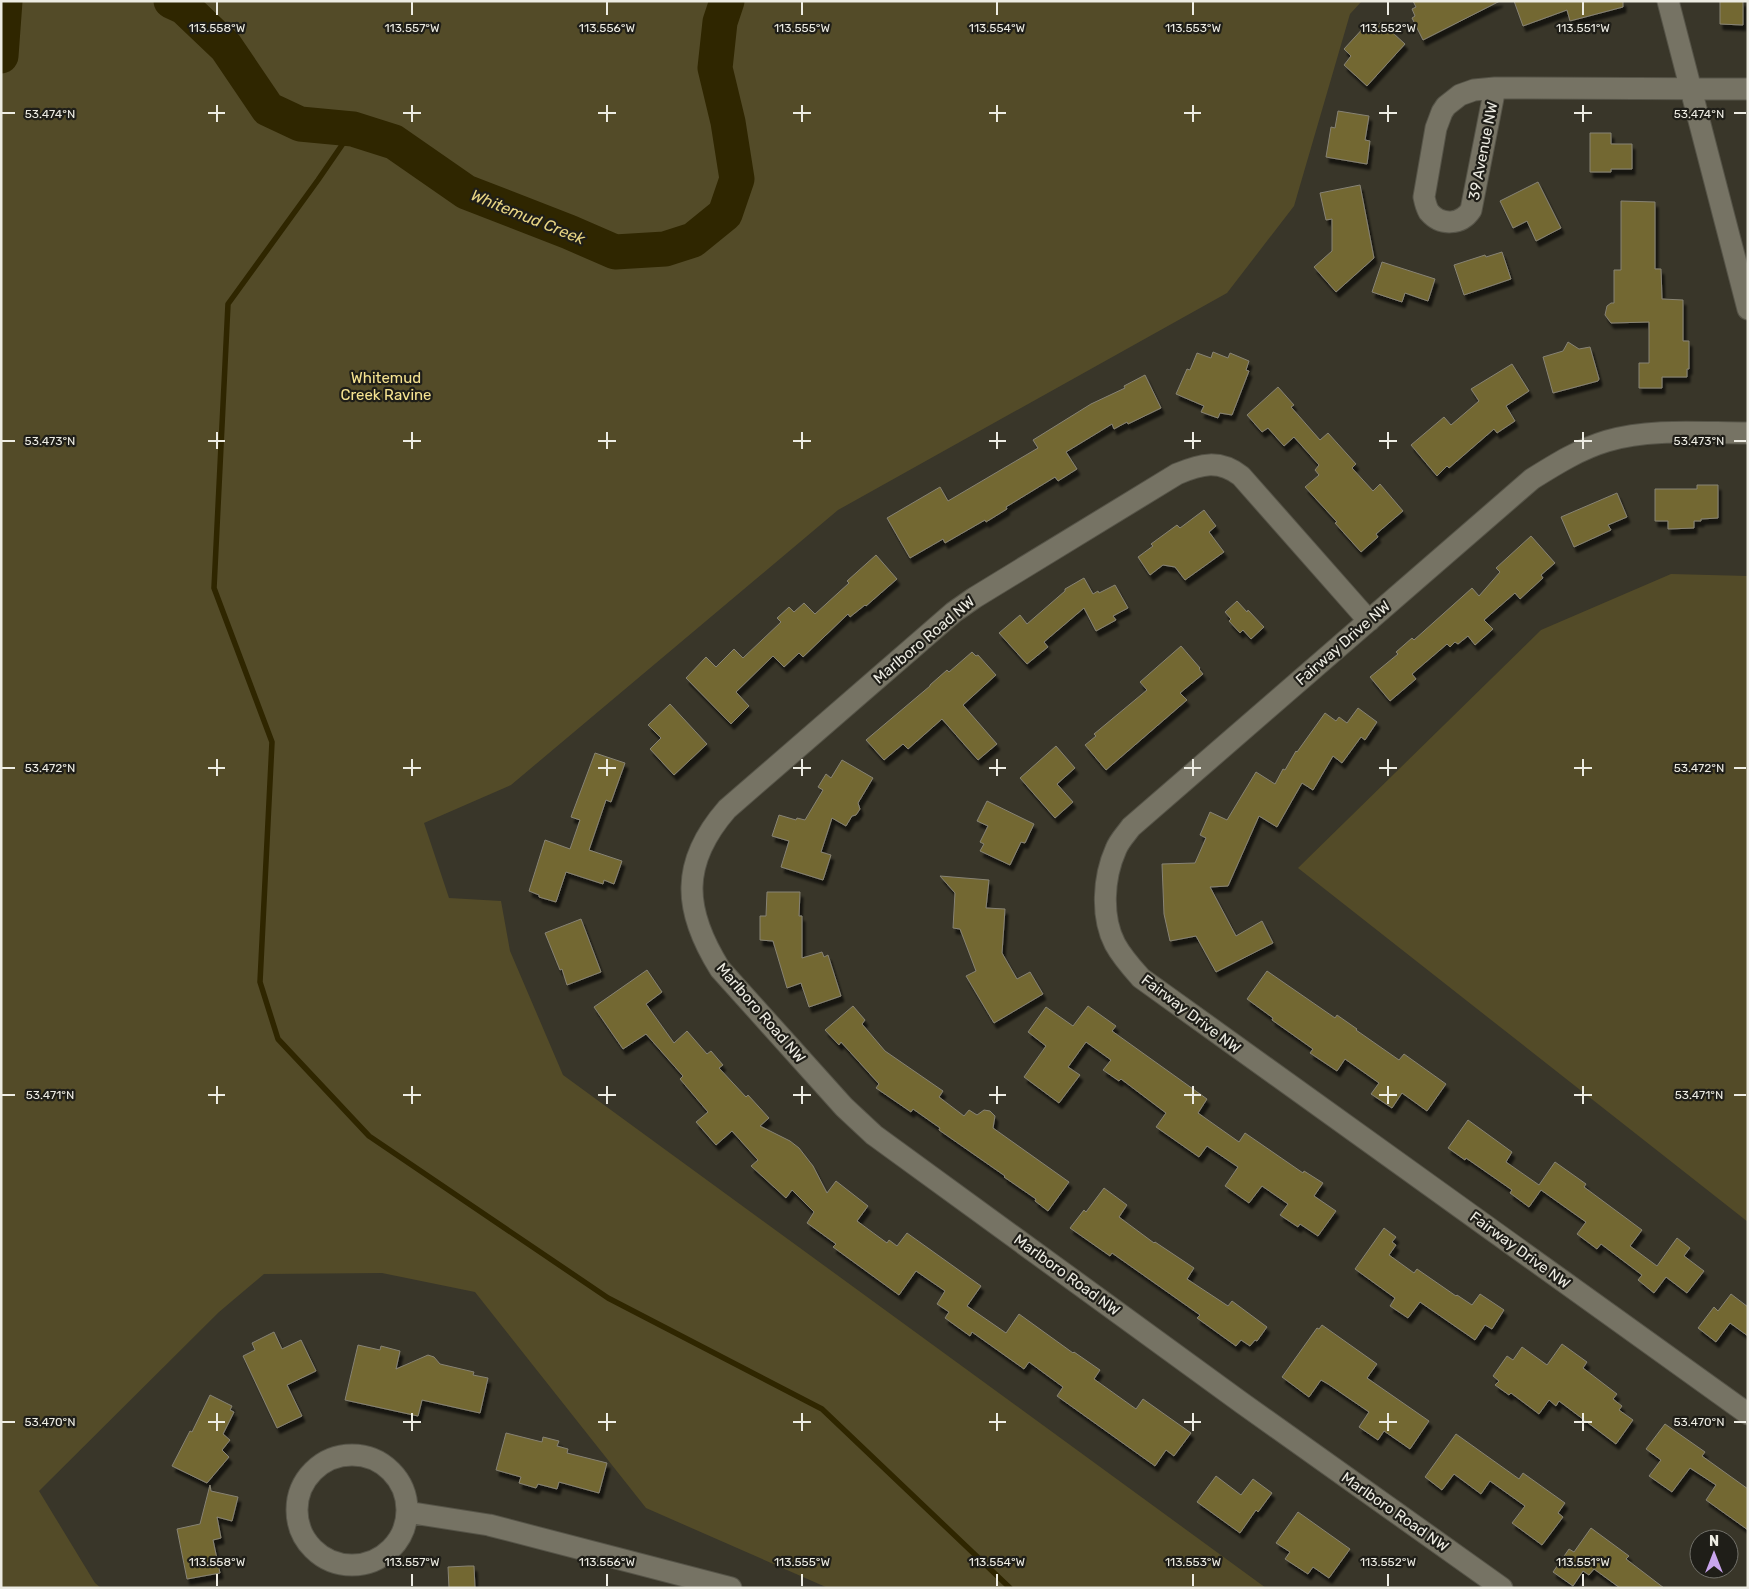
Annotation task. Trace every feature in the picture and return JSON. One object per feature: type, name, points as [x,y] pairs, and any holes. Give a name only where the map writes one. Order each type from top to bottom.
[{"type":"street","points":[[1668,1],[1748,309]]},
{"type":"street","name":"39 Avenue NW","points":[[1495,88],[1471,210],[1467,216],[1456,222],[1438,219],[1430,213],[1424,197],[1437,121],[1446,106],[1460,94],[1474,90],[1495,88],[1748,89]]},
{"type":"street","name":"Fairway Drive NW","points":[[1748,433],[1645,434],[1608,441],[1569,456],[1532,479],[1131,827],[1116,848],[1111,861],[1106,894],[1108,927],[1115,944],[1141,978],[1748,1414]]},
{"type":"street","name":"Marlboro Road NW","points":[[1369,621],[1233,469],[1222,465],[1200,466],[1183,472],[974,598],[954,612],[910,650],[728,809],[707,834],[698,854],[692,882],[692,898],[700,931],[708,951],[720,969],[844,1107],[874,1135],[1242,1403],[1502,1588]]},
{"type":"street","points":[[348,1455],[366,1457],[383,1464],[390,1470],[397,1477],[405,1493],[407,1512],[404,1529],[395,1545],[382,1556],[365,1563],[347,1565],[330,1560],[315,1550],[304,1536],[298,1520],[298,1502],[303,1484],[314,1469],[330,1459],[348,1455]]},
{"type":"street","points":[[407,1512],[489,1525],[731,1588]]},
{"type":"green space","name":"Whitemud Creek Ravine","points":[[1,1],[1362,1],[1350,14],[1294,206],[1227,293],[838,510],[511,785],[424,823],[449,898],[501,901],[510,951],[563,1075],[1266,1588],[828,1588],[646,1508],[475,1292],[382,1273],[264,1274],[219,1312],[39,1491],[95,1583],[101,1588],[1,1588]]},
{"type":"green space","points":[[1671,574],[1748,576],[1748,1222],[1298,868],[1541,630]]},
{"type":"building","points":[[1413,1],[1500,1],[1423,40],[1412,18],[1415,16],[1412,9],[1416,7]]},
{"type":"building","points":[[1514,1],[1623,1],[1623,7],[1570,21],[1567,10],[1523,26]]},
{"type":"building","points":[[1720,1],[1743,1],[1743,25],[1720,24]]},
{"type":"building","points":[[1381,22],[1405,44],[1367,86],[1344,65],[1351,56],[1344,49],[1366,25],[1373,31]]},
{"type":"building","points":[[1338,111],[1369,116],[1365,140],[1370,141],[1367,164],[1326,157],[1331,127],[1335,128]]},
{"type":"building","points":[[1590,133],[1611,133],[1611,144],[1632,144],[1632,169],[1590,172]]},
{"type":"building","points":[[1538,182],[1561,228],[1536,241],[1527,221],[1513,228],[1500,201]]},
{"type":"building","points":[[1360,185],[1374,258],[1336,292],[1314,267],[1332,251],[1332,219],[1326,220],[1320,193]]},
{"type":"building","points":[[1621,201],[1655,202],[1655,269],[1661,269],[1662,299],[1683,300],[1683,341],[1689,341],[1689,369],[1687,369],[1687,377],[1662,377],[1662,388],[1639,388],[1639,363],[1649,363],[1649,322],[1611,323],[1605,315],[1607,306],[1614,303],[1614,270],[1621,270]]},
{"type":"building","points":[[1502,252],[1511,279],[1464,295],[1454,265],[1485,255],[1486,257]]},
{"type":"building","points":[[1382,262],[1435,279],[1428,301],[1405,293],[1402,302],[1372,292]]},
{"type":"building","points":[[1568,342],[1579,349],[1590,347],[1599,379],[1598,381],[1553,393],[1543,357],[1563,351]]},
{"type":"building","points":[[1213,352],[1228,358],[1230,353],[1249,361],[1246,370],[1249,371],[1232,415],[1220,413],[1218,418],[1201,412],[1204,406],[1176,394],[1187,369],[1190,370],[1197,353],[1211,358]]},
{"type":"building","points":[[1512,364],[1529,391],[1506,406],[1515,421],[1497,433],[1494,429],[1437,476],[1411,445],[1444,417],[1451,425],[1479,401],[1471,389]]},
{"type":"building","points":[[1145,375],[1161,408],[1114,429],[1112,424],[1066,452],[1077,469],[1058,481],[1055,477],[1006,507],[1007,509],[986,522],[985,520],[945,543],[943,539],[910,558],[887,518],[940,487],[948,501],[1038,448],[1033,440],[1091,404],[1125,388],[1124,386]]},
{"type":"building","points":[[1278,387],[1294,405],[1291,407],[1320,440],[1328,433],[1356,464],[1352,468],[1373,491],[1380,484],[1403,511],[1376,534],[1378,537],[1361,552],[1305,487],[1319,475],[1315,470],[1319,465],[1294,437],[1284,446],[1268,428],[1262,432],[1247,415]]},
{"type":"building","points":[[1697,485],[1718,485],[1718,518],[1694,521],[1694,528],[1668,529],[1668,521],[1655,521],[1655,489],[1697,489]]},
{"type":"building","points":[[1617,493],[1627,517],[1608,525],[1611,530],[1574,547],[1561,517]]},
{"type":"building","points":[[1204,510],[1216,526],[1209,532],[1224,552],[1185,580],[1175,567],[1163,565],[1150,575],[1138,557],[1153,546],[1151,544],[1177,525],[1180,528]]},
{"type":"building","points":[[1531,536],[1555,563],[1541,575],[1543,578],[1520,599],[1515,593],[1484,620],[1493,629],[1475,645],[1468,636],[1458,644],[1455,642],[1450,647],[1447,644],[1412,674],[1416,679],[1390,701],[1370,677],[1398,654],[1396,652],[1412,638],[1414,640],[1472,588],[1479,596],[1500,572],[1496,568]]},
{"type":"building","points":[[876,555],[897,579],[866,606],[850,617],[848,614],[803,657],[799,653],[784,667],[773,656],[736,692],[749,706],[731,724],[686,678],[706,657],[716,667],[734,649],[743,658],[781,622],[777,618],[789,607],[794,612],[804,603],[815,614]]},
{"type":"building","points":[[1084,578],[1093,594],[1115,585],[1128,608],[1113,616],[1116,620],[1096,631],[1084,608],[1044,642],[1048,647],[1027,664],[999,633],[1020,615],[1027,624],[1065,589]]},
{"type":"building","points":[[1237,601],[1264,627],[1251,639],[1243,630],[1240,633],[1229,621],[1231,619],[1225,612]]},
{"type":"building","points":[[1181,646],[1203,674],[1180,693],[1187,700],[1106,770],[1085,745],[1096,736],[1094,734],[1147,690],[1140,682]]},
{"type":"building","points":[[972,652],[976,656],[978,655],[996,675],[963,705],[997,744],[978,760],[942,719],[908,749],[903,744],[884,760],[866,740],[947,670],[949,672]]},
{"type":"building","points":[[670,704],[707,744],[674,775],[650,749],[661,738],[648,725]]},
{"type":"building","points":[[1358,708],[1377,722],[1365,740],[1361,737],[1342,763],[1333,756],[1313,790],[1302,783],[1277,827],[1259,816],[1228,886],[1210,887],[1236,936],[1262,921],[1273,943],[1216,972],[1196,936],[1170,941],[1164,914],[1162,864],[1195,863],[1206,838],[1200,835],[1210,812],[1227,820],[1256,772],[1275,784],[1283,769],[1285,770],[1296,751],[1325,713],[1336,721],[1339,717],[1347,723]]},
{"type":"building","points":[[1056,746],[1075,768],[1057,784],[1073,802],[1055,818],[1020,778]]},
{"type":"building","points":[[595,753],[625,763],[611,802],[606,800],[589,850],[622,861],[614,884],[604,880],[603,884],[566,872],[556,902],[539,897],[539,895],[529,891],[545,840],[570,849],[580,820],[571,817]]},
{"type":"building","points":[[842,760],[873,778],[858,803],[860,809],[856,815],[852,816],[846,826],[832,818],[821,852],[831,855],[823,880],[781,867],[789,841],[772,836],[779,815],[796,820],[797,818],[805,820],[823,790],[818,787],[826,774],[831,778]]},
{"type":"building","points":[[987,801],[1034,824],[1025,843],[1021,842],[1010,865],[980,851],[984,844],[980,842],[988,826],[977,821]]},
{"type":"building","points":[[940,876],[989,880],[986,908],[1005,909],[1002,953],[1017,979],[1030,972],[1043,994],[994,1023],[966,976],[976,971],[960,929],[953,928],[955,893]]},
{"type":"building","points":[[767,892],[800,892],[799,916],[802,916],[802,958],[822,952],[824,957],[828,955],[841,996],[809,1007],[801,983],[787,988],[773,941],[760,940],[760,916],[766,916]]},
{"type":"building","points":[[581,919],[601,972],[567,985],[562,969],[560,970],[545,933]]},
{"type":"building","points":[[647,970],[662,992],[646,1004],[674,1043],[687,1031],[707,1054],[711,1051],[723,1065],[719,1068],[769,1118],[760,1126],[790,1141],[799,1148],[813,1166],[827,1193],[836,1181],[868,1206],[857,1221],[887,1243],[889,1240],[897,1246],[907,1233],[981,1286],[967,1306],[1006,1333],[1019,1314],[1100,1370],[1094,1379],[1136,1409],[1143,1399],[1191,1433],[1174,1456],[1166,1450],[1155,1466],[1057,1396],[1063,1387],[1029,1362],[1024,1369],[972,1332],[970,1336],[945,1318],[949,1312],[937,1304],[945,1291],[916,1271],[899,1295],[833,1247],[836,1244],[807,1223],[814,1212],[792,1190],[786,1198],[751,1166],[758,1160],[732,1131],[716,1145],[696,1122],[708,1112],[680,1079],[683,1076],[646,1034],[623,1049],[594,1007]]},
{"type":"building","points":[[1267,971],[1335,1018],[1337,1015],[1399,1060],[1404,1054],[1446,1084],[1427,1111],[1402,1093],[1392,1108],[1371,1094],[1379,1083],[1345,1059],[1337,1071],[1310,1053],[1313,1049],[1272,1020],[1273,1018],[1247,999]]},
{"type":"building","points":[[853,1006],[865,1020],[862,1024],[885,1051],[943,1091],[939,1097],[964,1116],[969,1110],[977,1115],[984,1110],[990,1111],[995,1116],[993,1128],[1069,1182],[1048,1211],[1035,1201],[1036,1199],[939,1130],[940,1128],[913,1109],[911,1112],[876,1088],[879,1084],[841,1042],[839,1045],[825,1030]]},
{"type":"building","points":[[1088,1006],[1116,1026],[1112,1031],[1207,1099],[1198,1113],[1239,1142],[1245,1133],[1303,1173],[1304,1171],[1323,1183],[1314,1196],[1336,1211],[1318,1236],[1300,1224],[1298,1227],[1280,1215],[1288,1204],[1262,1186],[1249,1203],[1225,1186],[1238,1167],[1207,1146],[1199,1157],[1156,1127],[1166,1113],[1121,1079],[1119,1081],[1103,1070],[1111,1060],[1086,1042],[1068,1067],[1080,1075],[1059,1103],[1024,1077],[1046,1046],[1028,1032],[1046,1007],[1073,1026]]},
{"type":"building","points":[[1468,1120],[1512,1152],[1506,1162],[1539,1185],[1555,1162],[1586,1184],[1584,1187],[1642,1230],[1630,1246],[1657,1266],[1677,1238],[1690,1248],[1684,1256],[1704,1271],[1687,1293],[1666,1277],[1654,1293],[1638,1280],[1642,1275],[1601,1244],[1597,1249],[1577,1234],[1586,1222],[1541,1190],[1529,1207],[1510,1193],[1512,1190],[1466,1158],[1465,1160],[1448,1148]]},
{"type":"building","points":[[1104,1188],[1127,1205],[1119,1217],[1154,1243],[1194,1268],[1187,1279],[1228,1306],[1232,1301],[1267,1327],[1257,1341],[1255,1340],[1250,1346],[1241,1340],[1236,1346],[1197,1318],[1200,1315],[1112,1253],[1110,1256],[1070,1228],[1084,1210],[1086,1212]]},
{"type":"building","points":[[1384,1228],[1396,1237],[1392,1242],[1396,1245],[1389,1255],[1414,1273],[1417,1269],[1472,1305],[1480,1294],[1504,1310],[1492,1329],[1485,1325],[1475,1340],[1420,1302],[1408,1318],[1390,1306],[1395,1298],[1355,1269]]},
{"type":"building","points":[[1731,1294],[1748,1307],[1748,1336],[1730,1323],[1716,1342],[1698,1328],[1714,1307],[1718,1311]]},
{"type":"building","points":[[1322,1325],[1377,1364],[1367,1378],[1429,1421],[1410,1449],[1384,1431],[1378,1440],[1359,1427],[1369,1412],[1321,1380],[1309,1397],[1282,1377],[1317,1328],[1319,1329]]},
{"type":"building","points":[[274,1332],[282,1349],[301,1340],[316,1371],[287,1385],[302,1416],[277,1428],[243,1356],[255,1350],[252,1343]]},
{"type":"building","points":[[1562,1344],[1587,1362],[1583,1368],[1617,1394],[1613,1399],[1622,1406],[1619,1410],[1633,1420],[1616,1444],[1559,1401],[1556,1406],[1549,1400],[1539,1414],[1511,1393],[1509,1395],[1495,1385],[1499,1381],[1493,1376],[1507,1356],[1513,1360],[1522,1347],[1547,1365]]},
{"type":"building","points":[[358,1345],[380,1350],[381,1346],[400,1351],[396,1369],[428,1355],[434,1357],[440,1364],[474,1372],[473,1375],[488,1378],[480,1413],[422,1400],[418,1416],[345,1400]]},
{"type":"building","points":[[210,1395],[232,1406],[230,1410],[234,1412],[223,1434],[230,1440],[222,1450],[229,1457],[207,1483],[172,1466],[190,1431],[192,1432]]},
{"type":"building","points":[[1665,1424],[1705,1452],[1702,1456],[1748,1489],[1748,1530],[1706,1500],[1716,1485],[1690,1468],[1672,1492],[1649,1476],[1661,1460],[1646,1449]]},
{"type":"building","points":[[506,1433],[542,1442],[543,1437],[559,1441],[557,1446],[568,1449],[567,1453],[607,1463],[599,1493],[559,1482],[557,1489],[538,1484],[536,1488],[519,1483],[521,1477],[496,1470]]},
{"type":"building","points":[[1456,1434],[1519,1479],[1523,1473],[1565,1503],[1558,1513],[1563,1517],[1542,1545],[1512,1523],[1525,1506],[1490,1481],[1481,1494],[1454,1474],[1442,1490],[1425,1477]]},
{"type":"building","points":[[1216,1476],[1241,1495],[1253,1479],[1272,1493],[1258,1512],[1256,1510],[1240,1533],[1197,1502]]},
{"type":"building","points":[[210,1485],[211,1491],[238,1497],[232,1521],[217,1517],[221,1538],[213,1540],[220,1573],[187,1579],[177,1529],[200,1524]]},
{"type":"building","points":[[1298,1512],[1350,1549],[1329,1578],[1313,1567],[1308,1574],[1285,1559],[1290,1552],[1276,1543]]},
{"type":"building","points":[[1591,1528],[1629,1556],[1626,1559],[1664,1588],[1620,1588],[1594,1569],[1589,1575],[1583,1571],[1573,1586],[1553,1572],[1569,1549],[1574,1552]]},
{"type":"building","points":[[474,1566],[475,1588],[449,1588],[448,1567]]},
{"type":"waterway","name":"Whitemud Creek","points":[[1,56],[5,1]]},
{"type":"waterway","name":"Whitemud Creek","points":[[171,1],[184,7],[226,47],[268,109],[300,124],[353,129],[394,142],[466,192],[615,252],[665,249],[693,240],[725,214],[737,179],[728,122],[715,68],[720,22],[727,1]]},
{"type":"waterway","points":[[353,129],[228,304],[214,588],[272,742],[260,982],[278,1039],[369,1136],[608,1298],[822,1409],[1010,1588]]}]
